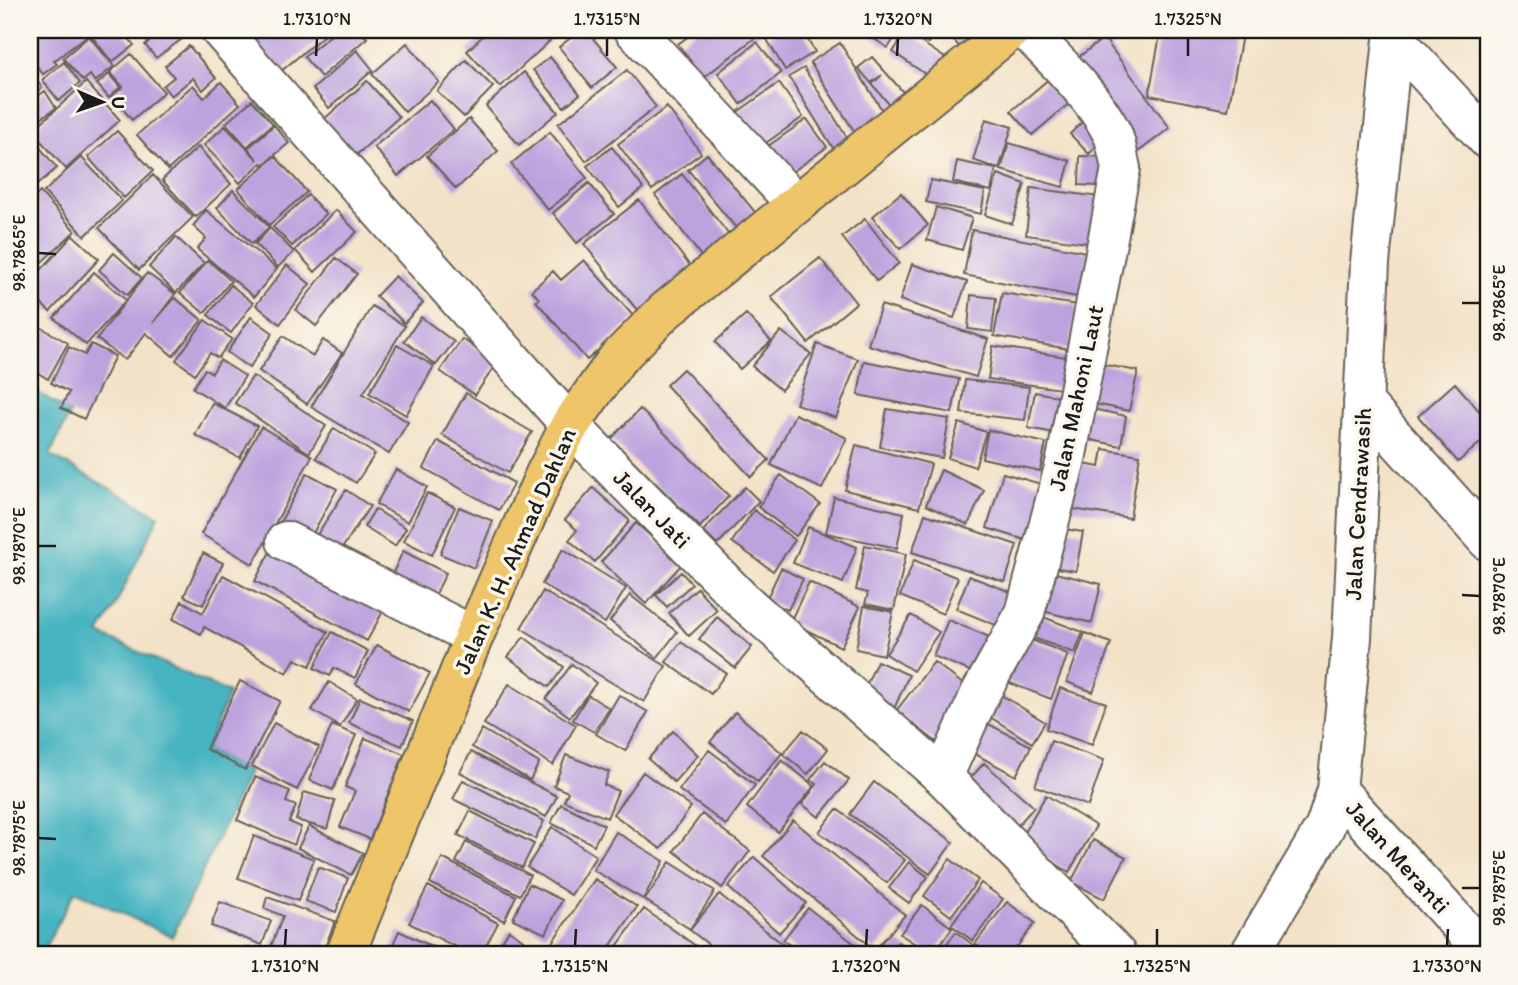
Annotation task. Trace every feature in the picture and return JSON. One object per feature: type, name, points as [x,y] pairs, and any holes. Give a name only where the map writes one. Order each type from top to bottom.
[{"type":"main road","name":"Jalan K. H. Ahmad Dahlan","points":[[345,955],[474,636],[545,474],[570,425],[617,359],[664,311],[1011,30]]},
{"type":"street","name":"Jalan Jati","points":[[220,30],[570,425],[741,599],[943,777],[1118,955]]},
{"type":"street","points":[[634,30],[796,204]]},
{"type":"street","name":"Jalan Mahoni Laut","points":[[943,777],[979,694],[1025,613],[1066,460],[1121,167],[1114,136],[1079,85],[1026,30]]},
{"type":"street","points":[[1394,34],[1488,140]]},
{"type":"street","name":"Jalan Cendrawasih","points":[[1249,955],[1325,827],[1337,790],[1352,638],[1370,263],[1394,34]]},
{"type":"street","points":[[1363,402],[1488,541]]},
{"type":"street","points":[[286,541],[474,636]]},
{"type":"street","name":"Jalan Meranti","points":[[1337,790],[1487,955]]},
{"type":"water","points":[[30,387],[70,413],[50,455],[159,516],[99,634],[229,693],[206,749],[249,772],[172,937],[75,891],[41,955],[30,955]]},
{"type":"building","points":[[30,30],[34,35],[41,30],[94,30],[54,61],[57,64],[43,74],[30,57]]},
{"type":"building","points":[[98,30],[122,30],[134,45],[112,62],[91,35]]},
{"type":"building","points":[[141,30],[175,30],[182,39],[156,58],[145,45],[150,41]]},
{"type":"building","points":[[266,30],[330,30],[280,72],[254,40]]},
{"type":"building","points":[[337,30],[359,30],[367,38],[321,77],[304,57]]},
{"type":"building","points":[[489,30],[545,30],[553,38],[500,87],[467,51]]},
{"type":"building","points":[[581,30],[586,30],[617,67],[592,88],[559,47]]},
{"type":"building","points":[[697,30],[765,30],[703,78],[678,44]]},
{"type":"building","points":[[781,30],[802,30],[815,52],[785,70],[766,38]]},
{"type":"building","points":[[860,30],[900,30],[888,48]]},
{"type":"building","points":[[909,30],[937,30],[928,43]]},
{"type":"building","points":[[947,30],[986,30],[970,60]]},
{"type":"building","points":[[1161,30],[1243,30],[1228,110],[1149,95]]},
{"type":"building","points":[[906,32],[945,58],[931,78],[893,52]]},
{"type":"building","points":[[89,36],[114,66],[95,82],[90,75],[83,81],[63,58]]},
{"type":"building","points":[[1104,38],[1170,128],[1134,155],[1068,65]]},
{"type":"building","points":[[757,42],[781,73],[741,104],[718,73]]},
{"type":"building","points":[[407,43],[439,82],[405,112],[372,74]]},
{"type":"building","points":[[840,43],[887,118],[858,137],[810,62]]},
{"type":"building","points":[[189,46],[216,78],[203,90],[193,78],[171,96],[163,86],[174,77],[165,66]]},
{"type":"building","points":[[357,50],[373,70],[329,108],[313,89]]},
{"type":"building","points":[[131,54],[164,92],[132,120],[112,96],[123,87],[110,72]]},
{"type":"building","points":[[550,57],[580,94],[564,107],[533,70]]},
{"type":"building","points":[[872,57],[912,102],[898,115],[872,84],[882,75],[871,83],[858,68]]},
{"type":"building","points":[[466,60],[493,87],[464,117],[437,91]]},
{"type":"building","points":[[64,62],[80,83],[59,101],[42,80]]},
{"type":"building","points":[[804,68],[854,149],[840,159],[789,77]]},
{"type":"building","points":[[627,70],[656,107],[586,161],[558,124]]},
{"type":"building","points":[[30,71],[42,88],[30,96]]},
{"type":"building","points":[[524,72],[558,112],[519,145],[486,106]]},
{"type":"building","points":[[109,74],[120,87],[109,98],[97,84]]},
{"type":"building","points":[[1050,78],[1071,102],[1032,135],[1011,111]]},
{"type":"building","points":[[367,81],[399,117],[354,157],[322,121]]},
{"type":"building","points":[[86,82],[120,120],[66,169],[32,131]]},
{"type":"building","points":[[221,82],[240,104],[168,170],[137,135],[193,85],[204,98]]},
{"type":"building","points":[[779,83],[803,117],[753,152],[729,118]]},
{"type":"building","points":[[45,91],[56,108],[35,122],[30,114],[30,102]]},
{"type":"building","points":[[252,100],[273,124],[247,147],[226,123]]},
{"type":"building","points":[[430,100],[454,129],[398,176],[374,147]]},
{"type":"building","points":[[667,107],[701,153],[652,190],[618,144]]},
{"type":"building","points":[[1086,118],[1105,138],[1089,154],[1070,134]]},
{"type":"building","points":[[469,119],[498,151],[456,189],[427,156]]},
{"type":"building","points":[[807,119],[827,147],[781,180],[761,151]]},
{"type":"building","points":[[986,119],[1012,127],[999,169],[973,160]]},
{"type":"building","points":[[274,125],[289,143],[263,165],[261,163],[240,183],[204,145],[225,126],[258,160],[248,148]]},
{"type":"building","points":[[117,131],[153,171],[124,198],[88,157]]},
{"type":"building","points":[[550,132],[587,178],[548,210],[511,164]]},
{"type":"building","points":[[32,138],[57,168],[32,189],[30,140]]},
{"type":"building","points":[[1009,143],[1070,161],[1063,187],[1001,170]]},
{"type":"building","points":[[198,147],[231,184],[196,217],[162,180]]},
{"type":"building","points":[[612,147],[643,188],[619,207],[587,166]]},
{"type":"building","points":[[707,154],[760,218],[741,234],[688,170]]},
{"type":"building","points":[[275,156],[307,192],[269,225],[238,189]]},
{"type":"building","points":[[1080,156],[1115,157],[1114,187],[1079,185]]},
{"type":"building","points":[[81,157],[122,201],[85,236],[44,192]]},
{"type":"building","points":[[957,161],[996,169],[991,191],[953,182]]},
{"type":"building","points":[[682,174],[732,239],[704,260],[655,195]]},
{"type":"building","points":[[998,174],[1025,184],[1012,224],[985,215]]},
{"type":"building","points":[[153,175],[193,217],[139,270],[99,228]]},
{"type":"building","points":[[931,180],[985,191],[981,214],[926,202]]},
{"type":"building","points":[[589,183],[614,214],[577,243],[553,213]]},
{"type":"building","points":[[1031,188],[1108,198],[1102,245],[1026,235]]},
{"type":"building","points":[[233,190],[269,227],[252,244],[217,208]]},
{"type":"building","points":[[40,192],[75,231],[30,273],[30,202]]},
{"type":"building","points":[[901,193],[928,225],[900,249],[872,217]]},
{"type":"building","points":[[308,195],[326,214],[292,246],[273,227]]},
{"type":"building","points":[[639,200],[694,271],[641,315],[584,244]]},
{"type":"building","points":[[936,207],[972,218],[962,250],[927,240]]},
{"type":"building","points":[[206,210],[277,269],[254,297],[197,249],[206,238],[193,226]]},
{"type":"building","points":[[336,210],[357,232],[315,272],[295,250]]},
{"type":"building","points":[[865,219],[899,263],[877,281],[842,237]]},
{"type":"building","points":[[270,228],[294,252],[278,267],[255,244]]},
{"type":"building","points":[[972,230],[1091,253],[1082,298],[964,275]]},
{"type":"building","points":[[73,235],[99,259],[50,312],[30,293],[30,282]]},
{"type":"building","points":[[176,237],[204,263],[176,293],[149,267]]},
{"type":"building","points":[[114,253],[142,278],[127,295],[99,270]]},
{"type":"building","points":[[336,258],[357,274],[316,326],[296,310]]},
{"type":"building","points":[[820,258],[856,303],[808,343],[771,297]]},
{"type":"building","points":[[208,260],[231,281],[204,313],[180,293]]},
{"type":"building","points":[[584,260],[635,318],[587,360],[536,301],[539,299],[532,290],[553,271],[561,280]]},
{"type":"building","points":[[912,264],[967,282],[954,318],[900,300]]},
{"type":"building","points":[[287,265],[310,284],[280,324],[256,305]]},
{"type":"building","points":[[94,272],[126,300],[86,345],[54,318]]},
{"type":"building","points":[[147,273],[175,294],[153,323],[175,298],[202,320],[173,356],[146,333],[125,360],[97,339]]},
{"type":"building","points":[[395,276],[423,303],[404,323],[376,296]]},
{"type":"building","points":[[231,285],[253,303],[231,333],[208,315]]},
{"type":"building","points":[[1002,293],[1077,305],[1069,349],[994,336]]},
{"type":"building","points":[[971,295],[996,298],[992,332],[968,329]]},
{"type":"building","points":[[881,305],[988,339],[976,377],[868,345]]},
{"type":"building","points":[[372,306],[405,326],[363,394],[408,422],[389,454],[311,407]]},
{"type":"building","points":[[746,314],[771,341],[740,369],[715,342]]},
{"type":"building","points":[[251,317],[273,333],[249,368],[227,352]]},
{"type":"building","points":[[421,317],[454,342],[436,365],[404,341]]},
{"type":"building","points":[[205,320],[232,339],[218,358],[210,353],[195,374],[176,360]]},
{"type":"building","points":[[30,321],[68,343],[48,379],[30,368]]},
{"type":"building","points":[[781,331],[811,354],[781,390],[752,366]]},
{"type":"building","points":[[283,336],[313,356],[323,340],[342,353],[307,404],[259,371]]},
{"type":"building","points":[[462,339],[497,363],[475,395],[440,371]]},
{"type":"building","points":[[91,344],[115,356],[84,419],[61,408],[69,392],[51,383],[69,347],[85,355]]},
{"type":"building","points":[[817,344],[858,359],[836,418],[796,404]]},
{"type":"building","points":[[397,345],[434,366],[406,415],[369,393]]},
{"type":"building","points":[[993,346],[1073,358],[1068,390],[988,379]]},
{"type":"building","points":[[220,360],[245,376],[225,408],[193,388],[205,369],[212,373]]},
{"type":"building","points":[[864,361],[959,379],[952,413],[858,395]]},
{"type":"building","points":[[1095,363],[1138,371],[1129,411],[1086,402]]},
{"type":"building","points":[[683,369],[769,460],[751,477],[666,385]]},
{"type":"building","points":[[253,376],[326,426],[309,453],[235,403]]},
{"type":"building","points":[[965,380],[1029,387],[1025,420],[961,413]]},
{"type":"building","points":[[1455,383],[1488,421],[1488,436],[1458,462],[1418,416]]},
{"type":"building","points":[[1035,392],[1067,398],[1060,434],[1028,428]]},
{"type":"building","points":[[466,393],[532,432],[508,473],[442,435]]},
{"type":"building","points":[[212,403],[257,426],[240,458],[195,435]]},
{"type":"building","points":[[1087,408],[1126,416],[1121,446],[1081,438]]},
{"type":"building","points":[[640,409],[729,496],[700,527],[611,439]]},
{"type":"building","points":[[887,409],[949,419],[942,458],[880,447]]},
{"type":"building","points":[[795,414],[847,438],[822,489],[771,465]]},
{"type":"building","points":[[959,423],[986,432],[975,467],[948,458]]},
{"type":"building","points":[[261,427],[312,456],[253,564],[201,534]]},
{"type":"building","points":[[334,428],[375,454],[356,483],[316,458]]},
{"type":"building","points":[[988,430],[1046,443],[1040,471],[982,458]]},
{"type":"building","points":[[438,441],[514,483],[499,510],[424,468]]},
{"type":"building","points":[[856,445],[931,464],[919,508],[845,490]]},
{"type":"building","points":[[1103,449],[1140,455],[1130,518],[1066,508],[1072,462],[1100,467]]},
{"type":"building","points":[[396,469],[427,487],[408,522],[376,504]]},
{"type":"building","points":[[941,470],[984,490],[968,525],[926,505]]},
{"type":"building","points":[[307,473],[337,489],[307,544],[277,528]]},
{"type":"building","points":[[1003,473],[1048,486],[1032,542],[987,528]]},
{"type":"building","points":[[781,475],[820,504],[796,536],[758,507]]},
{"type":"building","points":[[745,487],[759,501],[717,545],[703,531]]},
{"type":"building","points":[[593,488],[630,521],[595,562],[569,540],[577,530],[565,520]]},
{"type":"building","points":[[346,490],[370,506],[339,553],[315,538]]},
{"type":"building","points":[[427,493],[455,507],[432,555],[404,541]]},
{"type":"building","points":[[834,497],[904,513],[897,548],[826,533]]},
{"type":"building","points":[[459,507],[493,521],[474,568],[440,554]]},
{"type":"building","points":[[375,509],[406,528],[395,546],[364,527]]},
{"type":"building","points":[[754,510],[795,540],[773,571],[732,542]]},
{"type":"building","points":[[925,514],[1017,545],[1005,582],[912,552]]},
{"type":"building","points":[[636,523],[682,564],[646,604],[601,562]]},
{"type":"building","points":[[808,527],[857,547],[843,583],[793,563]]},
{"type":"building","points":[[1052,527],[1083,532],[1076,571],[1045,566]]},
{"type":"building","points":[[276,540],[388,602],[367,641],[255,581]]},
{"type":"building","points":[[865,545],[906,554],[894,610],[865,604],[868,593],[856,590]]},
{"type":"building","points":[[563,549],[626,588],[605,623],[542,584]]},
{"type":"building","points":[[403,551],[446,573],[433,600],[390,579]]},
{"type":"building","points":[[203,553],[223,563],[203,605],[184,596]]},
{"type":"building","points":[[914,560],[958,578],[943,614],[900,596]]},
{"type":"building","points":[[781,568],[803,579],[788,610],[766,600]]},
{"type":"building","points":[[1047,571],[1101,584],[1092,623],[1038,610]]},
{"type":"building","points":[[681,572],[692,584],[667,607],[656,595]]},
{"type":"building","points":[[223,575],[328,632],[310,666],[295,659],[287,673],[204,627],[201,634],[173,619],[182,601],[203,613]]},
{"type":"building","points":[[969,576],[1016,594],[1003,628],[956,609]]},
{"type":"building","points":[[809,582],[860,607],[841,647],[790,622]]},
{"type":"building","points":[[697,588],[717,610],[689,636],[669,613]]},
{"type":"building","points":[[543,591],[666,666],[644,702],[521,628]]},
{"type":"building","points":[[630,595],[677,632],[657,658],[610,621]]},
{"type":"building","points":[[864,606],[893,612],[884,655],[856,649]]},
{"type":"building","points":[[1030,612],[1083,632],[1075,653],[1022,634]]},
{"type":"building","points":[[911,615],[939,632],[913,671],[886,654]]},
{"type":"building","points":[[717,617],[752,647],[735,668],[699,639]]},
{"type":"building","points":[[948,620],[997,640],[982,676],[933,656]]},
{"type":"building","points":[[332,632],[368,651],[355,678],[334,668],[330,676],[314,668]]},
{"type":"building","points":[[1014,633],[1068,654],[1051,699],[997,678]]},
{"type":"building","points":[[1085,633],[1111,643],[1093,692],[1067,682]]},
{"type":"building","points":[[524,637],[564,667],[549,687],[508,657]]},
{"type":"building","points":[[681,642],[726,673],[711,694],[666,662]]},
{"type":"building","points":[[377,645],[430,673],[409,712],[356,684]]},
{"type":"building","points":[[877,661],[909,675],[894,709],[862,695]]},
{"type":"building","points":[[934,662],[977,695],[939,744],[896,711]]},
{"type":"building","points":[[572,664],[596,683],[570,717],[546,699]]},
{"type":"building","points":[[240,681],[280,701],[245,770],[206,749]]},
{"type":"building","points":[[329,682],[357,699],[340,727],[312,710]]},
{"type":"building","points":[[509,684],[576,725],[553,765],[484,724]]},
{"type":"building","points":[[990,688],[1045,722],[1032,743],[977,709]]},
{"type":"building","points":[[1060,688],[1106,703],[1092,745],[1046,729]]},
{"type":"building","points":[[588,695],[609,708],[594,732],[573,720]]},
{"type":"building","points":[[619,695],[648,712],[625,751],[596,734]]},
{"type":"building","points":[[360,698],[413,721],[402,746],[349,723]]},
{"type":"building","points":[[735,712],[782,753],[758,782],[710,742]]},
{"type":"building","points":[[975,717],[1031,746],[1016,776],[960,746]]},
{"type":"building","points":[[274,723],[319,747],[297,790],[252,766]]},
{"type":"building","points":[[332,725],[356,735],[333,790],[309,780]]},
{"type":"building","points":[[482,729],[539,763],[530,780],[472,747]]},
{"type":"building","points":[[803,730],[828,749],[808,774],[783,754]]},
{"type":"building","points":[[673,731],[698,755],[674,782],[648,759]]},
{"type":"building","points":[[365,738],[404,754],[370,839],[340,827],[355,791],[345,787]]},
{"type":"building","points":[[1051,741],[1104,760],[1088,806],[1035,786]]},
{"type":"building","points":[[709,750],[755,785],[726,825],[679,790]]},
{"type":"building","points":[[471,752],[557,796],[546,817],[460,772]]},
{"type":"building","points":[[566,755],[609,772],[604,785],[618,791],[607,818],[564,801],[568,792],[554,786]]},
{"type":"building","points":[[782,760],[814,786],[778,832],[747,807]]},
{"type":"building","points":[[825,761],[849,780],[819,817],[802,804],[817,784],[810,780]]},
{"type":"building","points":[[984,763],[1034,807],[1010,834],[960,790]]},
{"type":"building","points":[[643,772],[691,807],[661,849],[613,814]]},
{"type":"building","points":[[255,777],[290,791],[286,802],[296,806],[289,822],[301,827],[294,845],[237,820]]},
{"type":"building","points":[[463,780],[544,821],[535,839],[453,799]]},
{"type":"building","points":[[874,782],[953,842],[930,874],[850,814]]},
{"type":"building","points":[[304,792],[335,801],[327,829],[296,820]]},
{"type":"building","points":[[1046,795],[1096,826],[1069,872],[1019,841]]},
{"type":"building","points":[[561,804],[604,825],[594,845],[551,823]]},
{"type":"building","points":[[837,809],[905,860],[887,883],[819,832]]},
{"type":"building","points":[[470,811],[534,844],[522,868],[458,835]]},
{"type":"building","points":[[702,814],[750,851],[722,888],[674,851]]},
{"type":"building","points":[[793,820],[905,915],[875,950],[763,856]]},
{"type":"building","points":[[309,826],[363,853],[351,875],[298,848]]},
{"type":"building","points":[[552,827],[596,856],[571,895],[527,867]]},
{"type":"building","points":[[616,832],[664,861],[643,899],[593,870]]},
{"type":"building","points":[[254,836],[314,859],[298,901],[238,878]]},
{"type":"building","points":[[1093,840],[1126,857],[1104,899],[1071,882]]},
{"type":"building","points":[[466,842],[530,875],[520,895],[456,862]]},
{"type":"building","points":[[754,857],[806,903],[779,933],[728,887]]},
{"type":"building","points":[[442,858],[516,896],[504,921],[430,883]]},
{"type":"building","points":[[950,859],[978,880],[951,916],[924,896]]},
{"type":"building","points":[[670,862],[715,891],[690,929],[645,900]]},
{"type":"building","points":[[909,862],[928,877],[909,903],[889,888]]},
{"type":"building","points":[[318,867],[348,878],[336,912],[305,901]]},
{"type":"building","points":[[595,879],[637,907],[604,955],[567,955],[551,944]]},
{"type":"building","points":[[981,883],[1003,899],[973,941],[951,925]]},
{"type":"building","points":[[529,884],[562,900],[546,934],[513,919]]},
{"type":"building","points":[[428,886],[498,923],[481,955],[471,955],[409,923]]},
{"type":"building","points":[[719,894],[785,946],[778,955],[722,955],[690,930]]},
{"type":"building","points":[[267,897],[335,921],[322,955],[245,955],[248,947],[268,954],[283,916],[264,908]]},
{"type":"building","points":[[220,902],[271,921],[262,945],[211,926]]},
{"type":"building","points":[[1007,902],[1035,923],[1011,955],[991,955],[975,944]]},
{"type":"building","points":[[922,905],[952,928],[932,955],[900,934]]},
{"type":"building","points":[[808,908],[869,955],[803,955],[783,940]]},
{"type":"building","points":[[644,909],[700,949],[696,955],[623,955],[615,949]]},
{"type":"building","points":[[509,930],[545,955],[486,955],[491,949],[495,952]]},
{"type":"building","points":[[399,931],[450,955],[388,955]]},
{"type":"building","points":[[956,932],[986,955],[938,955]]},
{"type":"building","points":[[898,942],[915,955],[888,955]]},
{"type":"building","points":[[787,948],[797,955],[781,955]]}]
